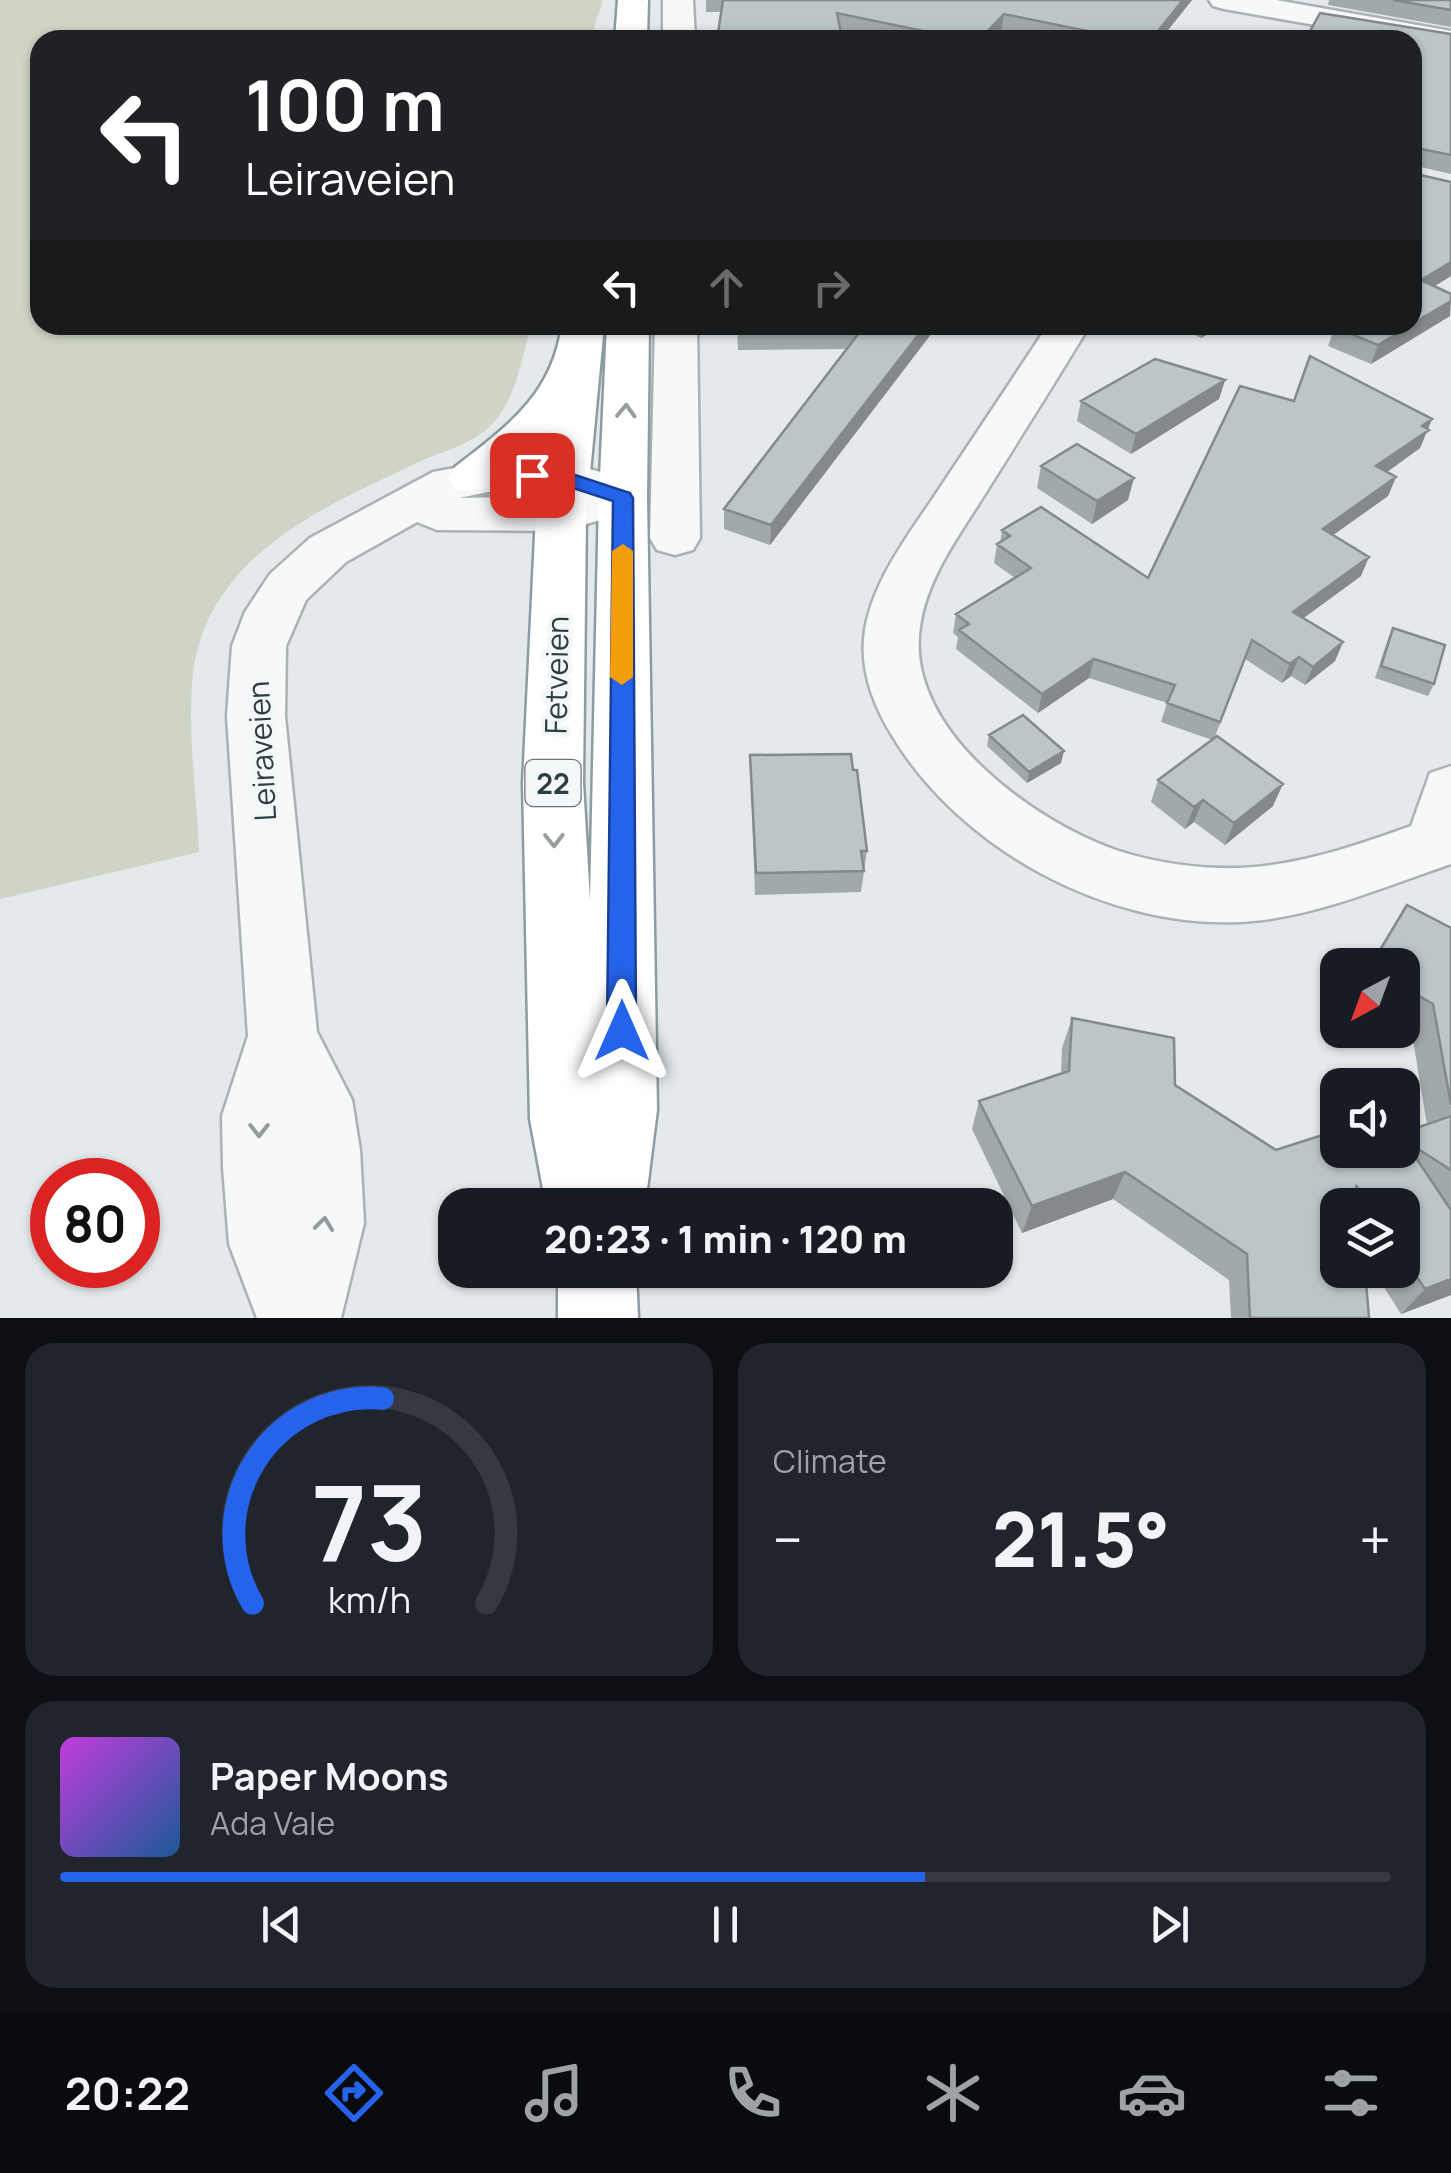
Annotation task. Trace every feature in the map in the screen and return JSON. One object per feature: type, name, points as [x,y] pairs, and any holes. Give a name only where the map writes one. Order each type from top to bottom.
[{"type":"highway","points":[[632,30],[633,0]]},
{"type":"highway","name":"Fetveien","points":[[580,1188],[566,1118],[553,783],[583,497],[625,335]]},
{"type":"highway","points":[[472,478],[534,430],[580,342]]},
{"type":"highway","name":"Fetveien","points":[[580,342],[583,497],[622,1110],[610,1188]]},
{"type":"highway","points":[[597,1288],[598,1318]]},
{"type":"street","points":[[678,0],[679,30]]},
{"type":"street","points":[[1224,0],[1279,4],[1403,30]]},
{"type":"street","points":[[1261,30],[1279,4]]},
{"type":"street","points":[[1422,34],[1451,40]]},
{"type":"street","points":[[674,538],[676,335]]},
{"type":"street","points":[[1063,335],[908,580],[895,612],[891,644],[898,692],[930,748],[988,806],[1035,839],[1090,867],[1175,888],[1238,896],[1310,885],[1447,824]]},
{"type":"street","name":"Leiraveien","points":[[299,1318],[268,1244],[260,1167],[258,1116],[283,1036],[256,716],[258,646],[272,612],[307,567],[379,519],[450,483],[532,475],[583,497]]},
{"type":"street","name":"Leiraveien","points":[[379,519],[583,497]]},
{"type":"shaded area","points":[[0,0],[603,0],[593,30],[30,30],[30,335],[528,335],[511,394],[487,429],[306,519],[242,571],[217,603],[200,640],[192,684],[199,852],[0,899]]},
{"type":"building","points":[[723,0],[1183,0],[1159,30],[1082,30],[1004,14],[989,30],[918,30],[837,13],[840,30],[718,30]]},
{"type":"building","points":[[1393,0],[1451,0],[1451,10]]},
{"type":"building","points":[[1320,13],[1451,34],[1451,155],[1422,149],[1422,30],[1311,30]]},
{"type":"building","points":[[1422,175],[1451,182],[1451,262],[1422,279]]},
{"type":"building","points":[[1422,280],[1451,294],[1451,301],[1422,318]]},
{"type":"building","points":[[857,335],[918,335],[771,525],[724,509]]},
{"type":"building","points":[[1354,335],[1394,335],[1378,345]]},
{"type":"building","points":[[1310,356],[1432,419],[1422,426],[1429,430],[1376,466],[1396,477],[1323,529],[1369,557],[1293,612],[1343,642],[1313,667],[1299,657],[1290,664],[1252,640],[1220,722],[1167,703],[1175,685],[1094,659],[1042,694],[959,630],[969,624],[956,614],[1031,568],[997,544],[1010,536],[1002,530],[1041,507],[1148,578],[1240,386],[1294,401]]},
{"type":"building","points":[[1155,359],[1225,380],[1136,434],[1081,401]]},
{"type":"building","points":[[1077,444],[1134,478],[1097,501],[1041,466]]},
{"type":"building","points":[[1393,628],[1445,645],[1434,684],[1381,666]]},
{"type":"building","points":[[1023,715],[1064,751],[1029,772],[989,735]]},
{"type":"building","points":[[1217,736],[1283,784],[1234,823],[1203,800],[1194,807],[1158,780]]},
{"type":"building","points":[[851,754],[853,770],[857,770],[867,851],[861,851],[864,871],[756,873],[750,755]]},
{"type":"building","points":[[1407,905],[1451,928],[1451,1105],[1433,1004],[1420,996],[1420,948],[1381,948]]},
{"type":"building","points":[[1072,1018],[1174,1038],[1175,1085],[1276,1150],[1320,1136],[1320,1168],[1420,1168],[1420,1164],[1451,1210],[1451,1279],[1425,1289],[1420,1282],[1420,1188],[1320,1188],[1320,1288],[1366,1288],[1369,1318],[1250,1318],[1247,1254],[1125,1172],[1032,1206],[979,1101],[1069,1071]]},
{"type":"building","points":[[1451,1116],[1451,1170],[1420,1150],[1420,1127]]},
{"type":"slow traffic","points":[[622,677],[623,551]]},
{"type":"route","points":[[532,475],[566,478],[623,498],[622,1031]]}]
